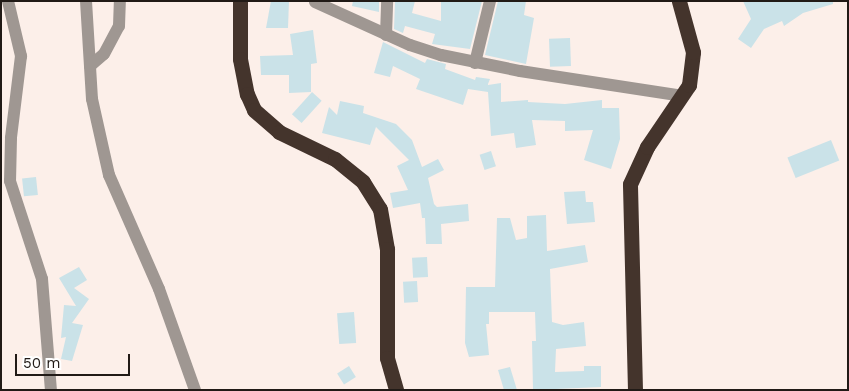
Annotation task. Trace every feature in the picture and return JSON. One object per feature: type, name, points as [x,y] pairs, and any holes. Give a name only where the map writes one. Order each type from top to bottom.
[{"type":"highway","points":[[240,1],[240,59],[247,94],[254,110],[280,132],[336,159],[362,182],[380,209],[387,249],[387,358],[396,390]]},
{"type":"highway","points":[[635,390],[630,184],[647,147],[683,96],[694,69],[694,52],[679,1]]},
{"type":"street","points":[[8,1],[21,56],[11,138],[10,181],[42,279],[51,390]]},
{"type":"street","points":[[86,1],[92,99],[109,175],[159,289],[195,390]]},
{"type":"street","points":[[90,66],[104,54],[119,26],[120,1]]},
{"type":"street","points":[[386,35],[387,1]]},
{"type":"street","points":[[475,63],[490,1]]},
{"type":"street","points":[[316,2],[386,35],[424,50],[475,63],[683,96]]},
{"type":"building","points":[[271,1],[289,1],[288,28],[266,28]]},
{"type":"building","points":[[353,1],[379,1],[379,12],[352,6]]},
{"type":"building","points":[[395,1],[415,1],[412,13],[441,21],[441,1],[482,1],[470,49],[432,44],[435,34],[405,26],[403,33],[394,29]]},
{"type":"building","points":[[498,1],[526,1],[524,15],[534,18],[526,64],[485,55]]},
{"type":"building","points":[[743,1],[833,1],[833,4],[803,13],[784,26],[782,21],[764,29],[751,48],[738,39],[751,19]]},
{"type":"building","points":[[313,30],[317,63],[311,64],[311,92],[289,93],[289,75],[261,75],[260,56],[293,55],[290,34]]},
{"type":"building","points":[[570,38],[571,66],[550,67],[549,39]]},
{"type":"building","points":[[383,42],[425,63],[427,59],[446,64],[445,69],[475,80],[476,77],[490,79],[488,85],[501,83],[501,102],[528,100],[528,102],[565,104],[602,100],[602,108],[619,108],[620,139],[611,169],[584,160],[593,130],[565,131],[565,121],[532,120],[536,145],[516,148],[514,133],[491,136],[488,92],[468,89],[463,105],[416,89],[420,79],[393,66],[390,77],[374,73]]},
{"type":"building","points":[[312,92],[322,101],[302,123],[292,114]]},
{"type":"building","points":[[340,101],[364,106],[363,113],[396,124],[412,140],[422,167],[438,159],[444,170],[428,178],[434,204],[437,207],[468,204],[469,221],[441,224],[442,244],[426,244],[425,218],[422,218],[420,203],[393,208],[390,193],[408,190],[397,166],[409,160],[376,127],[370,145],[322,133],[329,107],[337,115]]},
{"type":"building","points":[[831,140],[839,160],[796,178],[787,158]]},
{"type":"building","points":[[491,151],[496,166],[485,170],[480,155]]},
{"type":"building","points":[[36,177],[38,195],[24,196],[22,178]]},
{"type":"building","points":[[585,191],[586,202],[593,202],[595,222],[567,224],[564,192]]},
{"type":"building","points":[[546,215],[547,251],[585,245],[588,262],[550,269],[552,322],[563,325],[584,322],[586,346],[556,349],[555,372],[584,371],[584,366],[601,366],[601,387],[533,390],[532,341],[536,341],[535,312],[489,312],[489,324],[486,324],[489,355],[469,357],[465,343],[466,287],[495,287],[497,218],[510,218],[516,240],[527,238],[527,216]]},
{"type":"building","points":[[427,257],[428,277],[413,278],[412,258]]},
{"type":"building","points":[[79,267],[87,280],[74,288],[89,299],[72,323],[83,325],[72,361],[61,359],[66,337],[61,338],[64,305],[76,306],[59,278]]},
{"type":"building","points":[[417,281],[418,302],[404,303],[403,282]]},
{"type":"building","points":[[354,312],[356,343],[339,344],[337,313]]},
{"type":"building","points":[[349,366],[356,377],[344,384],[337,373]]},
{"type":"building","points":[[510,367],[517,390],[504,390],[498,370]]}]
